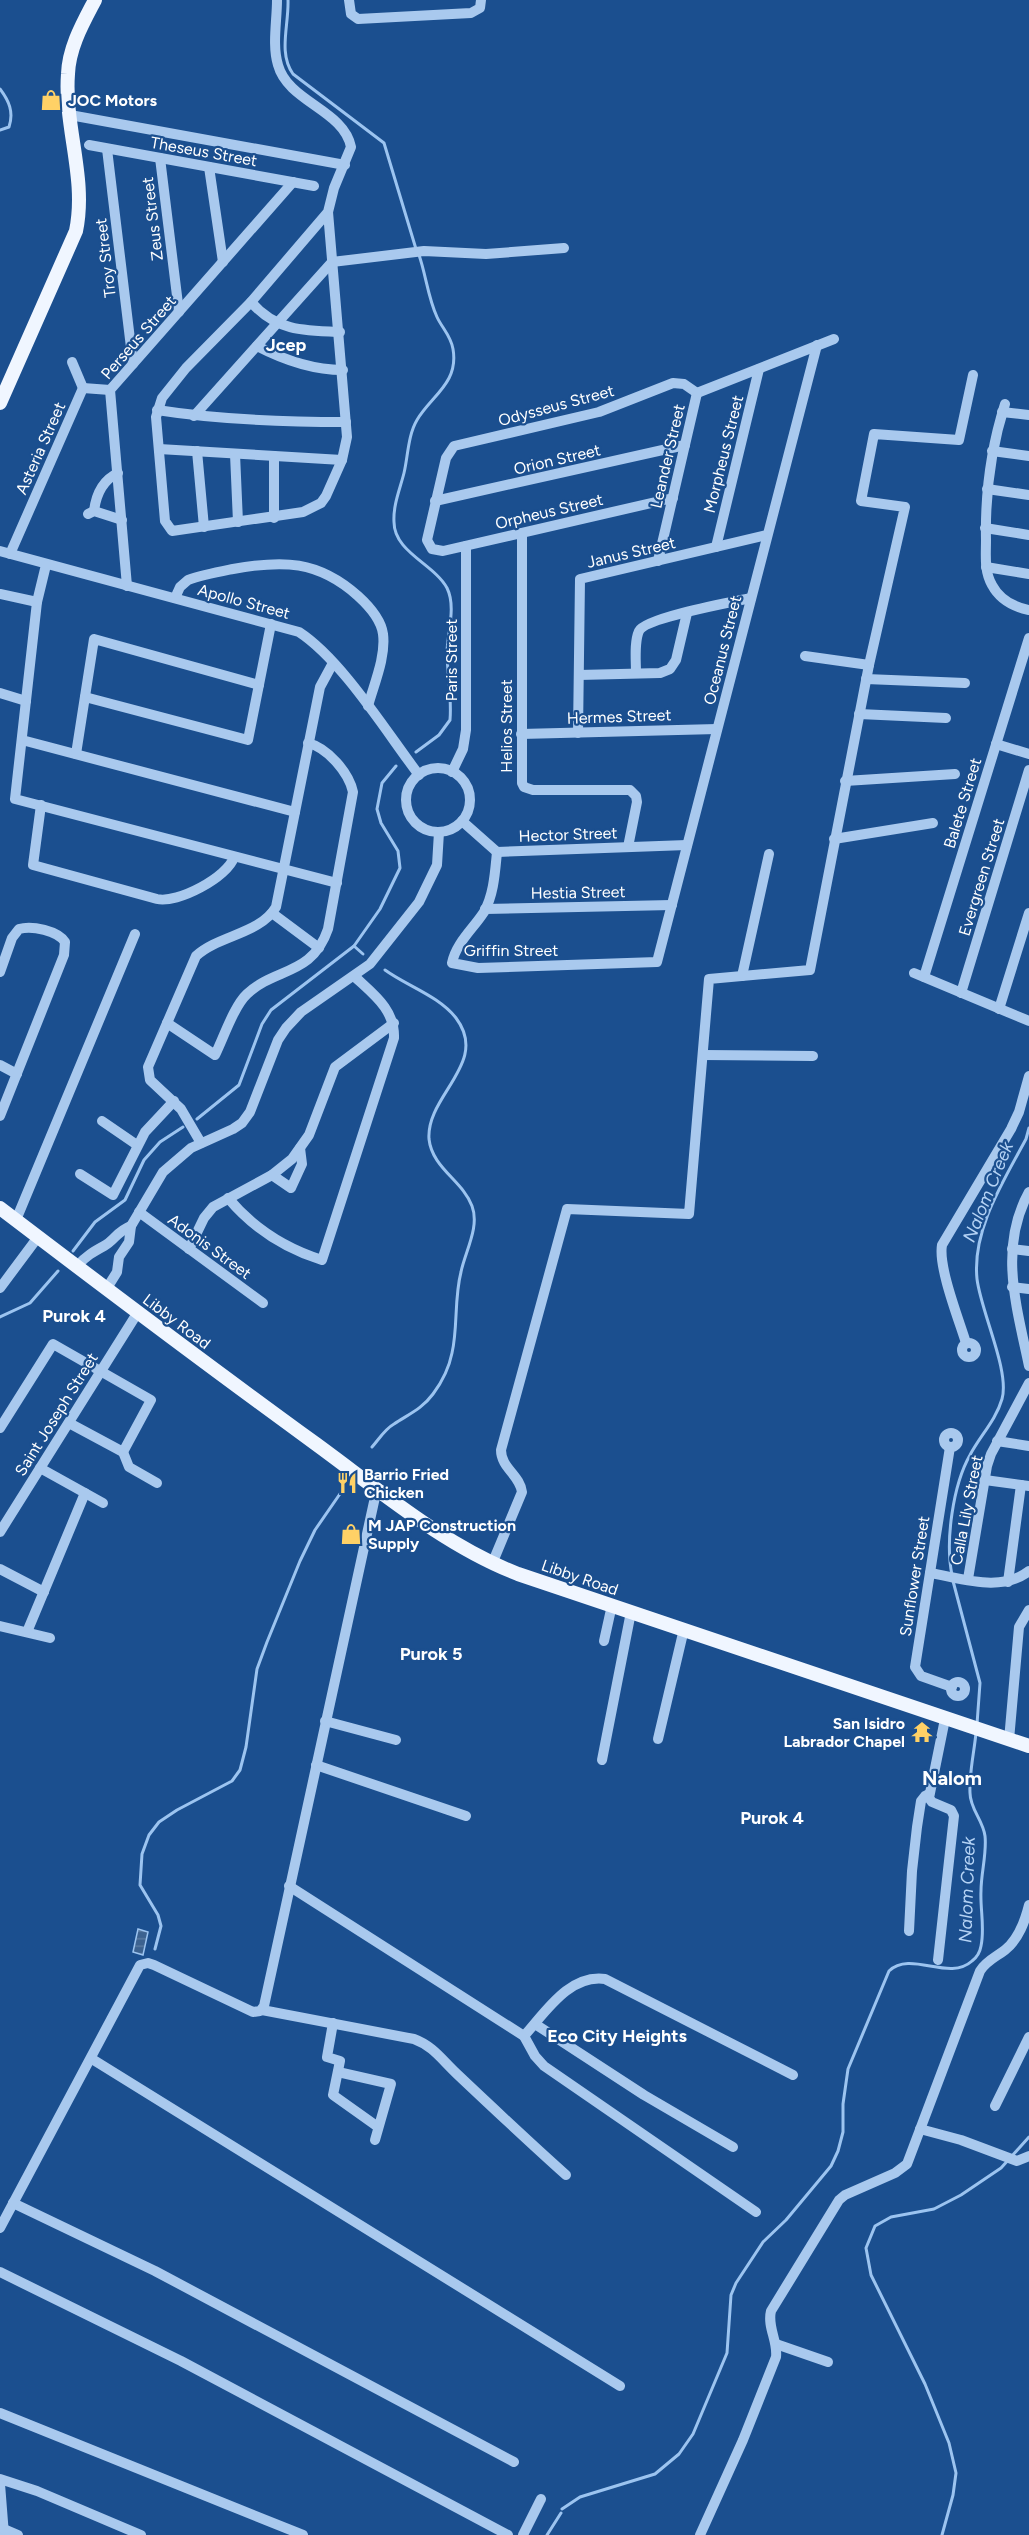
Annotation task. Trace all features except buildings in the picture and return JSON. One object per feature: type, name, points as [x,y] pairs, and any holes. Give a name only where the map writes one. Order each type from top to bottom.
[{"type":"main road","points":[[0,403],[76,231],[80,213],[80,190],[68,90],[70,59],[80,30],[95,0]]},
{"type":"main road","name":"Libby Road","points":[[0,1208],[377,1488],[460,1546],[492,1564],[1029,1746]]},
{"type":"street","points":[[277,0],[276,49],[278,66],[284,78],[346,132],[351,147],[334,188],[328,213],[340,332],[347,437],[342,460],[321,503],[303,512],[274,518],[180,531],[168,528],[164,512],[157,410],[162,398],[186,368],[250,302],[328,213]]},
{"type":"street","points":[[349,0],[351,14],[358,19],[471,13],[480,8],[481,0]]},
{"type":"street","points":[[70,115],[345,165]]},
{"type":"street","name":"Theseus Street","points":[[89,146],[314,186]]},
{"type":"street","name":"Troy Street","points":[[107,149],[133,364]]},
{"type":"street","name":"Zeus Street","points":[[160,158],[179,312]]},
{"type":"street","points":[[209,167],[223,262]]},
{"type":"street","name":"Perseus Street","points":[[127,586],[110,390],[293,182]]},
{"type":"street","points":[[194,416],[332,262],[424,251],[486,254],[564,248]]},
{"type":"street","points":[[250,302],[276,324],[300,329],[340,332]]},
{"type":"street","points":[[697,393],[834,339]]},
{"type":"street","name":"Oceanus Street","points":[[657,962],[817,345]]},
{"type":"street","points":[[257,346],[300,364],[325,370],[343,370]]},
{"type":"street","points":[[72,362],[82,388],[110,390]]},
{"type":"street","name":"Morpheus Street","points":[[716,547],[759,369]]},
{"type":"street","points":[[492,1564],[522,1492],[518,1480],[502,1461],[501,1450],[567,1209],[689,1214],[709,979],[810,970],[845,781],[905,507],[861,501],[874,434],[959,440],[973,375]]},
{"type":"street","name":"Odysseus Street","points":[[435,501],[450,449],[459,444],[599,412],[673,383],[684,384],[697,393]]},
{"type":"street","name":"Asteria Street","points":[[5,553],[82,388]]},
{"type":"street","name":"Leander Street","points":[[658,561],[697,393]]},
{"type":"street","points":[[1029,416],[1004,408],[992,451],[985,528],[986,567],[993,588],[1010,604],[1029,610]]},
{"type":"street","points":[[157,410],[194,416],[275,422],[346,422]]},
{"type":"street","name":"Orion Street","points":[[435,501],[685,445]]},
{"type":"street","points":[[159,449],[342,460]]},
{"type":"street","points":[[197,451],[204,527]]},
{"type":"street","points":[[992,451],[1029,456]]},
{"type":"street","points":[[235,454],[238,522]]},
{"type":"street","points":[[274,456],[274,518]]},
{"type":"street","points":[[118,473],[110,477],[103,486],[91,513],[122,520]]},
{"type":"street","points":[[987,489],[1029,495]]},
{"type":"street","name":"Orpheus Street","points":[[435,501],[427,540],[432,549],[443,551],[673,498]]},
{"type":"street","points":[[985,528],[1029,535]]},
{"type":"street","name":"Helios Street","points":[[522,533],[521,778],[524,787],[528,790],[626,789],[634,792],[637,802],[628,847]]},
{"type":"street","name":"Janus Street","points":[[579,733],[580,579],[767,535]]},
{"type":"street","name":"Paris Street","points":[[452,772],[463,749],[466,730],[466,546]]},
{"type":"street","name":"Apollo Street","points":[[5,553],[299,632],[333,663],[368,706],[418,775]]},
{"type":"street","points":[[175,598],[180,587],[188,580],[271,563],[299,564],[338,580],[365,602],[380,623],[383,634],[381,658],[368,706]]},
{"type":"street","points":[[45,565],[37,603],[15,799],[337,883]]},
{"type":"street","points":[[986,567],[1029,574]]},
{"type":"street","points":[[0,594],[37,603]]},
{"type":"street","points":[[636,673],[638,634],[642,626],[658,619],[751,598]]},
{"type":"street","points":[[579,675],[660,673],[670,669],[676,660],[687,613]]},
{"type":"street","points":[[85,697],[248,740],[271,624]]},
{"type":"street","name":"Balete Street","points":[[961,993],[919,975],[1029,638]]},
{"type":"street","points":[[76,754],[94,639],[259,684]]},
{"type":"street","points":[[805,656],[869,665]]},
{"type":"street","points":[[201,1143],[187,1117],[148,1076],[148,1067],[196,956],[207,948],[260,922],[272,913],[278,899],[320,687],[333,663]]},
{"type":"street","points":[[866,679],[965,683]]},
{"type":"street","points":[[0,693],[26,701]]},
{"type":"street","points":[[859,714],[946,718]]},
{"type":"street","name":"Hermes Street","points":[[521,734],[717,729]]},
{"type":"street","points":[[21,740],[295,812]]},
{"type":"street","points":[[167,1023],[215,1056],[238,1006],[247,993],[298,966],[319,948],[328,929],[353,798],[352,787],[328,753],[320,746],[308,743]]},
{"type":"street","points":[[996,744],[1029,754]]},
{"type":"street","points":[[438,768],[452,772],[462,779],[468,790],[468,809],[462,821],[452,828],[439,832],[420,826],[408,811],[407,791],[418,775],[438,768]]},
{"type":"street","name":"Evergreen Street","points":[[961,993],[1029,770]]},
{"type":"street","points":[[845,781],[955,774]]},
{"type":"street","points":[[41,805],[33,865],[162,900],[177,898],[222,874],[232,864],[234,857]]},
{"type":"street","name":"Hector Street","points":[[462,821],[497,852],[687,845]]},
{"type":"street","points":[[834,839],[933,823]]},
{"type":"street","points":[[107,1288],[117,1272],[119,1257],[129,1242],[131,1226],[170,1163],[201,1143],[233,1130],[242,1123],[250,1112],[278,1040],[286,1028],[301,1012],[354,976],[378,956],[426,889],[437,865],[439,832]]},
{"type":"street","name":"Griffin Street","points":[[497,852],[493,884],[485,909],[457,948],[452,963],[478,968],[657,962]]},
{"type":"street","points":[[742,976],[769,854]]},
{"type":"street","name":"Hestia Street","points":[[485,909],[672,904]]},
{"type":"street","points":[[272,913],[319,948]]},
{"type":"street","points":[[999,1009],[1029,913]]},
{"type":"street","points":[[0,972],[12,938],[19,929],[32,928],[59,936],[65,942],[64,955],[0,1116]]},
{"type":"street","points":[[16,1220],[135,934]]},
{"type":"street","points":[[228,1198],[250,1221],[278,1242],[322,1260],[392,1048],[394,1023],[381,1001],[354,976]]},
{"type":"street","points":[[961,993],[1029,1021]]},
{"type":"street","points":[[189,1249],[208,1212],[228,1198],[272,1175],[300,1148],[309,1134],[324,1099],[333,1069],[394,1023]]},
{"type":"street","points":[[703,1055],[813,1056]]},
{"type":"street","points":[[0,1065],[17,1074]]},
{"type":"street","points":[[966,1343],[941,1254],[942,1245],[1011,1129],[1019,1112],[1029,1076]]},
{"type":"street","points":[[80,1174],[113,1195],[137,1145],[174,1101]]},
{"type":"street","points":[[102,1121],[137,1145]]},
{"type":"street","points":[[272,1175],[291,1188],[302,1164],[300,1148]]},
{"type":"street","points":[[1029,1192],[1012,1249],[1012,1287],[1025,1328],[1029,1366]]},
{"type":"street","name":"Adonis Street","points":[[139,1212],[263,1303]]},
{"type":"street","points":[[77,1266],[91,1252],[105,1246],[117,1233],[131,1226]]},
{"type":"street","points":[[0,1288],[38,1237]]},
{"type":"street","points":[[105,1246],[119,1257]]},
{"type":"street","points":[[1012,1249],[1029,1251]]},
{"type":"street","points":[[1012,1287],[1029,1289]]},
{"type":"street","name":"Saint Joseph Street","points":[[0,1532],[138,1312]]},
{"type":"street","points":[[0,1428],[53,1344],[151,1400],[123,1452]]},
{"type":"street","name":"Calla Lily Street","points":[[968,1579],[991,1454],[997,1442],[1024,1406],[1029,1383]]},
{"type":"street","points":[[69,1423],[123,1452],[129,1467],[157,1483]]},
{"type":"street","points":[[997,1442],[1029,1446]]},
{"type":"street","name":"Sunflower Street","points":[[950,1447],[915,1670],[921,1676],[952,1687]]},
{"type":"street","points":[[40,1468],[103,1503]]},
{"type":"street","points":[[985,1480],[1025,1486],[1008,1582]]},
{"type":"street","points":[[262,2010],[377,1488]]},
{"type":"street","points":[[27,1632],[85,1493]]},
{"type":"street","points":[[0,1569],[44,1592]]},
{"type":"street","points":[[930,1573],[991,1583],[1008,1582],[1029,1571]]},
{"type":"street","points":[[604,1641],[612,1605]]},
{"type":"street","points":[[1006,1739],[1012,1712],[1010,1705],[1019,1627],[1029,1610]]},
{"type":"street","points":[[602,1760],[632,1612]]},
{"type":"street","points":[[0,1626],[50,1638]]},
{"type":"street","points":[[658,1739],[684,1629]]},
{"type":"street","points":[[325,1721],[396,1740]]},
{"type":"street","points":[[938,1960],[954,1816],[951,1810],[932,1802],[929,1794],[950,1721]]},
{"type":"street","points":[[316,1766],[466,1816]]},
{"type":"street","points":[[909,1931],[912,1871],[920,1810],[922,1799],[929,1794]]},
{"type":"street","points":[[289,1886],[524,2036],[535,2056],[544,2066],[756,2212]]},
{"type":"street","points":[[700,2535],[776,2357],[776,2344],[770,2323],[771,2311],[836,2204],[845,2195],[902,2168],[908,2160],[980,1971],[983,1965],[1012,1943],[1028,1911]]},
{"type":"street","points":[[0,2228],[92,2059],[130,1981],[137,1969],[144,1963],[154,1965],[248,2010],[257,2012],[262,2010],[414,2039],[429,2046],[566,2175]]},
{"type":"street","points":[[524,2036],[560,1996],[573,1986],[587,1980],[605,1979],[793,2074]]},
{"type":"street","points":[[333,2023],[327,2057],[340,2061],[333,2095],[378,2127]]},
{"type":"street","points":[[535,2024],[636,2089],[733,2147]]},
{"type":"street","points":[[995,2106],[1029,2037]]},
{"type":"street","points":[[92,2059],[620,2386]]},
{"type":"street","points":[[338,2072],[391,2084],[375,2140]]},
{"type":"street","points":[[920,2129],[961,2140],[1017,2160],[1029,2156]]},
{"type":"street","points":[[13,2203],[155,2271],[514,2462]]},
{"type":"street","points":[[0,2272],[181,2361],[508,2535]]},
{"type":"street","points":[[776,2344],[828,2362]]},
{"type":"street","points":[[0,2413],[303,2535]]},
{"type":"street","points":[[0,2479],[37,2491],[141,2535]]},
{"type":"street","points":[[0,2484],[4,2532],[18,2535]]},
{"type":"street","points":[[523,2535],[541,2499]]},
{"type":"water","points":[[138,1929],[148,1932],[143,1955],[133,1952]]},
{"type":"waterway","points":[[288,0],[285,48],[293,74],[384,143],[416,249]]},
{"type":"waterway","points":[[0,89],[11,112],[9,127],[0,130]]},
{"type":"waterway","points":[[416,752],[439,735],[450,720],[447,651],[451,603],[447,588],[441,580],[400,542],[394,522],[395,509],[414,426],[448,380],[454,361],[452,344],[434,310],[419,255]]},
{"type":"waterway","points":[[197,1119],[239,1085],[262,1024],[271,1010],[354,946],[380,909],[400,868],[398,851],[381,823],[377,809],[382,783],[396,766]]},
{"type":"waterway","points":[[354,946],[363,954]]},
{"type":"waterway","points":[[372,1447],[388,1429],[424,1404],[445,1375],[454,1343],[457,1292],[474,1222],[474,1214],[468,1197],[436,1158],[429,1139],[431,1123],[437,1108],[462,1064],[466,1050],[464,1034],[456,1018],[441,1003],[385,970]]},
{"type":"waterway","points":[[73,1251],[95,1222],[125,1200],[144,1160],[160,1142],[183,1127]]},
{"type":"waterway","name":"Nalom Creek","points":[[952,1575],[950,1530],[959,1482],[970,1455],[999,1407],[1003,1387],[999,1357],[977,1279],[979,1242],[991,1207],[1026,1139],[1029,1128]]},
{"type":"waterway","points":[[0,1317],[30,1303],[58,1271]]},
{"type":"waterway","points":[[155,1949],[161,1926],[158,1915],[140,1885],[142,1854],[149,1835],[159,1822],[232,1781],[240,1770],[246,1747],[257,1669],[300,1561],[315,1530],[344,1488]]},
{"type":"waterway","name":"Nalom Creek","points":[[953,1581],[980,1683],[977,1724]]},
{"type":"waterway","name":"Nalom Creek","points":[[562,2509],[580,2497],[655,2474],[679,2454],[693,2434],[727,2353],[731,2295],[736,2283],[763,2242],[786,2220],[831,2166],[838,2151],[843,2132],[843,2104],[848,2069],[889,1971],[898,1965],[908,1964],[941,1968],[963,1967],[979,1953],[983,1932],[981,1891],[985,1836],[970,1793],[976,1733]]},
{"type":"waterway","points":[[942,2535],[953,2495],[956,2473],[949,2443],[925,2384],[871,2275],[866,2248],[875,2226],[891,2217],[934,2209],[961,2195],[1001,2168],[1029,2137]]},
{"type":"waterway","name":"Nalom Creek","points":[[547,2535],[561,2513]]},
{"type":"place","name":"JOC Motors","points":[[51,100]]},
{"type":"place","name":"Barrio Fried Chicken","points":[[347,1483]]},
{"type":"place","name":"M JAP Construction Supply","points":[[351,1534]]},
{"type":"place","name":"San Isidro Labrador Chapel","points":[[922,1732]]},
{"type":"district","name":"Jcep","points":[[286,345]]},
{"type":"district","name":"Purok 4","points":[[74,1316]]},
{"type":"district","name":"Purok 5","points":[[431,1654]]},
{"type":"district","name":"Nalom","points":[[952,1778]]},
{"type":"district","name":"Purok 4","points":[[772,1818]]},
{"type":"district","name":"Eco City Heights","points":[[617,2036]]}]
